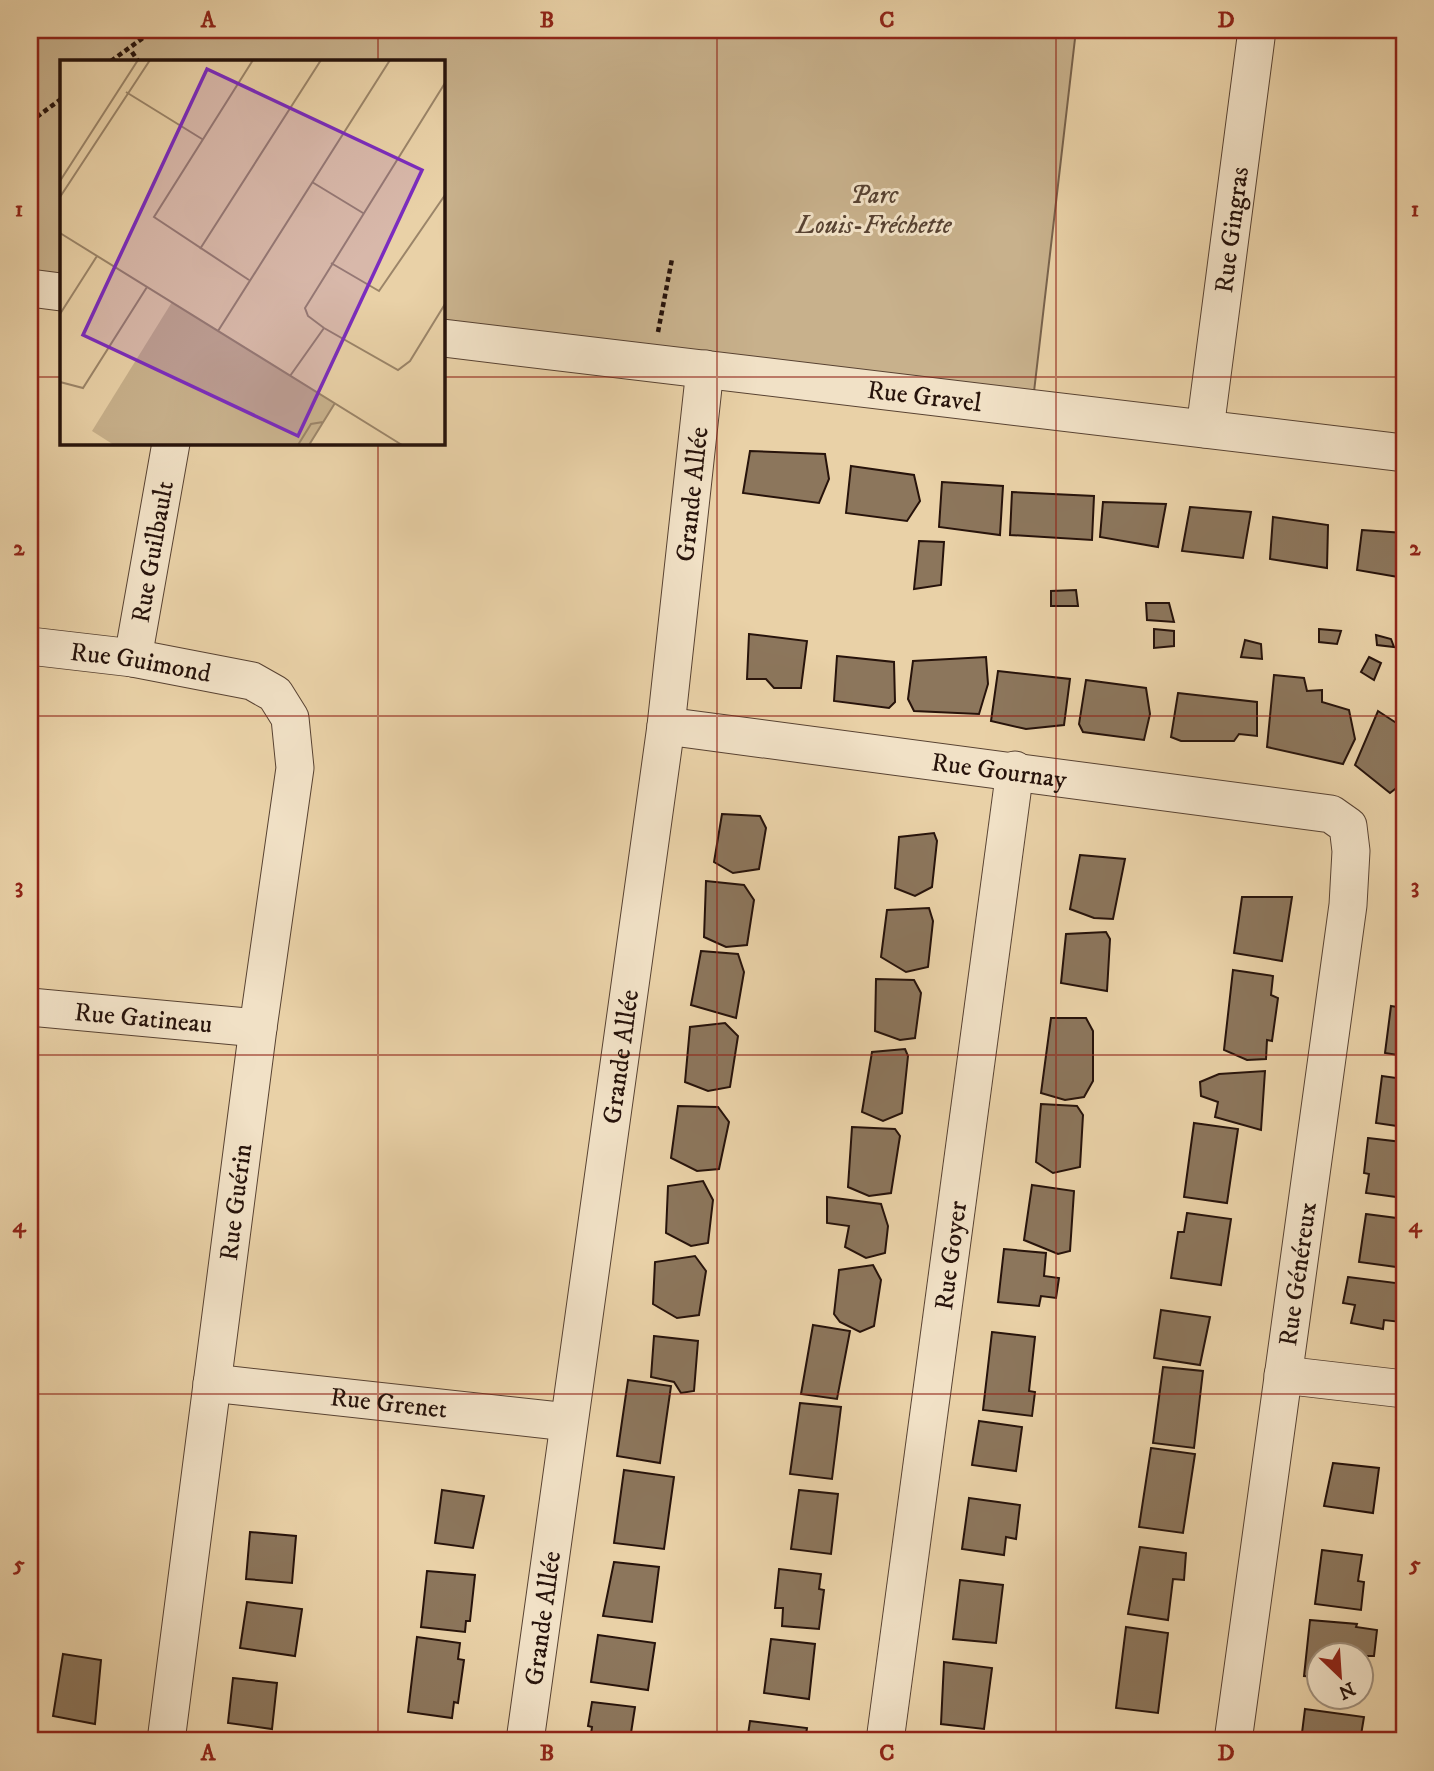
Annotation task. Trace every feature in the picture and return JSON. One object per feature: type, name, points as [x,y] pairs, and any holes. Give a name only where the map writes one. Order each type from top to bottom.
[{"type":"street","name":"Rue Gingras","points":[[1205,429],[1257,30]]},
{"type":"street","points":[[30,288],[60,292]]},
{"type":"street","name":"Rue Gravel","points":[[444,338],[1404,453]]},
{"type":"street","name":"Grande Allée","points":[[525,1741],[666,726],[705,369]]},
{"type":"street","name":"Rue Guilbault","points":[[133,658],[171,444]]},
{"type":"street","name":"Rue Guimond","points":[[30,646],[133,658],[252,681]]},
{"type":"street","name":"Rue Guérin","points":[[166,1741],[258,1028],[295,768],[290,718],[275,694],[252,681]]},
{"type":"street","name":"Rue Gournay","points":[[666,726],[1331,814]]},
{"type":"street","name":"Rue Goyer","points":[[885,1741],[1014,770]]},
{"type":"street","name":"Rue Généreux","points":[[1233,1741],[1348,905],[1351,851],[1348,826],[1331,814]]},
{"type":"street","name":"Rue Gatineau","points":[[30,1007],[258,1028]]},
{"type":"street","points":[[1283,1375],[1404,1389]]},
{"type":"street","name":"Rue Grenet","points":[[212,1382],[568,1422]]},
{"type":"path","points":[[112,60],[154,30]]},
{"type":"path","points":[[132,52],[137,60]]},
{"type":"path","points":[[30,122],[60,100]]},
{"type":"path","points":[[652,363],[672,259]]},
{"type":"green space","name":"Parc Louis-Fréchette","points":[[30,30],[1076,30],[1032,409],[444,338],[444,60],[60,60],[60,292],[30,288]]},
{"type":"building","points":[[750,451],[825,454],[829,479],[819,503],[743,493]]},
{"type":"building","points":[[851,466],[914,475],[920,501],[907,521],[846,513]]},
{"type":"building","points":[[942,482],[1003,486],[1000,535],[939,527]]},
{"type":"building","points":[[1012,492],[1094,496],[1092,540],[1010,535]]},
{"type":"building","points":[[1103,502],[1166,504],[1158,547],[1100,537]]},
{"type":"building","points":[[1190,507],[1251,512],[1243,558],[1182,551]]},
{"type":"building","points":[[1273,517],[1328,525],[1327,568],[1270,559]]},
{"type":"building","points":[[1362,530],[1404,533],[1404,578],[1357,570]]},
{"type":"building","points":[[919,541],[944,542],[941,585],[914,589]]},
{"type":"building","points":[[1076,590],[1078,606],[1051,606],[1051,591]]},
{"type":"building","points":[[1146,603],[1169,603],[1174,622],[1147,620]]},
{"type":"building","points":[[1404,619],[1404,651],[1400,651]]},
{"type":"building","points":[[1154,629],[1174,631],[1174,646],[1154,648]]},
{"type":"building","points":[[1319,629],[1341,631],[1337,644],[1319,642]]},
{"type":"building","points":[[749,634],[807,641],[801,688],[774,688],[766,679],[747,679]]},
{"type":"building","points":[[1376,635],[1391,639],[1394,647],[1377,645]]},
{"type":"building","points":[[1245,640],[1261,644],[1262,659],[1241,657]]},
{"type":"building","points":[[837,656],[894,662],[895,702],[889,708],[834,701]]},
{"type":"building","points":[[986,657],[988,684],[979,714],[914,711],[908,699],[913,661]]},
{"type":"building","points":[[1369,657],[1381,663],[1374,680],[1361,672]]},
{"type":"building","points":[[998,671],[1070,679],[1064,725],[1026,729],[991,721]]},
{"type":"building","points":[[1274,675],[1304,678],[1307,691],[1322,690],[1322,702],[1349,710],[1355,739],[1343,764],[1267,747]]},
{"type":"building","points":[[1086,680],[1146,688],[1150,714],[1144,740],[1083,732],[1079,724]]},
{"type":"building","points":[[1178,693],[1257,702],[1257,736],[1239,734],[1234,741],[1181,741],[1171,737]]},
{"type":"building","points":[[1378,711],[1404,728],[1404,782],[1390,793],[1355,765]]},
{"type":"building","points":[[722,814],[760,816],[766,828],[759,869],[733,873],[714,862]]},
{"type":"building","points":[[934,833],[937,841],[932,887],[915,896],[895,888],[899,837]]},
{"type":"building","points":[[1080,855],[1125,859],[1113,919],[1094,918],[1070,909]]},
{"type":"building","points":[[706,881],[744,885],[754,900],[747,945],[726,947],[704,937]]},
{"type":"building","points":[[1242,897],[1292,897],[1282,961],[1234,953]]},
{"type":"building","points":[[929,908],[933,921],[928,967],[906,972],[881,957],[887,910]]},
{"type":"building","points":[[1106,932],[1110,939],[1107,991],[1061,983],[1066,934]]},
{"type":"building","points":[[701,951],[738,954],[744,972],[736,1018],[691,1005]]},
{"type":"building","points":[[1233,970],[1273,976],[1271,995],[1278,998],[1272,1041],[1267,1040],[1266,1059],[1247,1060],[1224,1050]]},
{"type":"building","points":[[876,979],[914,980],[921,993],[915,1038],[900,1040],[875,1031]]},
{"type":"building","points":[[1391,1006],[1404,1008],[1404,1056],[1385,1053]]},
{"type":"building","points":[[1051,1018],[1086,1018],[1093,1031],[1093,1081],[1084,1097],[1065,1100],[1041,1093]]},
{"type":"building","points":[[725,1023],[738,1036],[730,1087],[708,1091],[685,1082],[690,1027]]},
{"type":"building","points":[[905,1049],[908,1056],[902,1113],[883,1121],[862,1112],[872,1052]]},
{"type":"building","points":[[1265,1071],[1261,1130],[1215,1117],[1218,1102],[1201,1096],[1200,1082],[1219,1074]]},
{"type":"building","points":[[1382,1076],[1404,1079],[1404,1127],[1376,1123]]},
{"type":"building","points":[[1041,1104],[1077,1106],[1083,1115],[1080,1167],[1053,1173],[1036,1162]]},
{"type":"building","points":[[678,1106],[718,1107],[729,1122],[719,1169],[697,1171],[671,1158]]},
{"type":"building","points":[[1194,1123],[1238,1129],[1227,1203],[1184,1197]]},
{"type":"building","points":[[852,1127],[895,1129],[900,1136],[891,1193],[869,1196],[848,1187]]},
{"type":"building","points":[[1368,1138],[1402,1142],[1404,1198],[1366,1193],[1369,1174],[1364,1173]]},
{"type":"building","points":[[703,1181],[713,1200],[708,1243],[691,1246],[666,1233],[668,1186]]},
{"type":"building","points":[[1032,1185],[1074,1191],[1070,1251],[1058,1254],[1024,1240]]},
{"type":"building","points":[[827,1197],[881,1204],[888,1226],[885,1253],[866,1258],[845,1247],[849,1226],[827,1223]]},
{"type":"building","points":[[1187,1213],[1231,1219],[1221,1285],[1171,1278],[1178,1232],[1184,1232]]},
{"type":"building","points":[[1366,1214],[1404,1219],[1404,1268],[1359,1262]]},
{"type":"building","points":[[1004,1249],[1046,1253],[1044,1276],[1059,1278],[1056,1298],[1041,1296],[1039,1306],[998,1302]]},
{"type":"building","points":[[695,1256],[706,1271],[699,1315],[677,1318],[653,1304],[655,1262]]},
{"type":"building","points":[[873,1265],[881,1280],[874,1326],[860,1332],[840,1322],[834,1314],[839,1270]]},
{"type":"building","points":[[1348,1277],[1404,1284],[1401,1322],[1384,1320],[1383,1329],[1351,1323],[1355,1305],[1343,1303]]},
{"type":"building","points":[[1161,1310],[1210,1317],[1200,1365],[1154,1358]]},
{"type":"building","points":[[813,1325],[850,1331],[837,1399],[801,1394]]},
{"type":"building","points":[[992,1332],[1035,1337],[1029,1391],[1035,1392],[1032,1416],[983,1410]]},
{"type":"building","points":[[654,1336],[698,1341],[694,1391],[681,1393],[674,1382],[651,1377]]},
{"type":"building","points":[[1163,1367],[1203,1371],[1194,1448],[1153,1443]]},
{"type":"building","points":[[628,1380],[671,1386],[660,1463],[617,1456]]},
{"type":"building","points":[[800,1403],[841,1407],[832,1479],[790,1474]]},
{"type":"building","points":[[979,1421],[1022,1427],[1016,1471],[972,1465]]},
{"type":"building","points":[[1151,1448],[1195,1454],[1183,1533],[1139,1527]]},
{"type":"building","points":[[1333,1463],[1379,1468],[1373,1513],[1324,1506]]},
{"type":"building","points":[[624,1470],[674,1477],[664,1549],[614,1543]]},
{"type":"building","points":[[442,1490],[484,1496],[473,1548],[435,1543]]},
{"type":"building","points":[[799,1490],[838,1494],[831,1554],[791,1549]]},
{"type":"building","points":[[969,1498],[1020,1505],[1016,1539],[1006,1537],[1004,1555],[962,1549]]},
{"type":"building","points":[[250,1532],[296,1536],[292,1583],[246,1579]]},
{"type":"building","points":[[1140,1547],[1186,1553],[1184,1580],[1173,1579],[1168,1620],[1128,1614]]},
{"type":"building","points":[[1322,1550],[1362,1555],[1358,1581],[1364,1582],[1361,1610],[1315,1604]]},
{"type":"building","points":[[614,1562],[659,1567],[652,1622],[603,1616]]},
{"type":"building","points":[[779,1569],[821,1574],[819,1589],[824,1590],[819,1629],[782,1626],[783,1608],[775,1608]]},
{"type":"building","points":[[427,1571],[475,1575],[470,1621],[466,1621],[465,1632],[421,1627]]},
{"type":"building","points":[[960,1580],[1003,1585],[996,1643],[953,1639]]},
{"type":"building","points":[[247,1602],[302,1609],[295,1656],[240,1648]]},
{"type":"building","points":[[1310,1620],[1357,1624],[1356,1627],[1377,1630],[1374,1656],[1374,1642],[1308,1642]]},
{"type":"building","points":[[1126,1627],[1168,1633],[1158,1713],[1116,1708]]},
{"type":"building","points":[[598,1635],[655,1643],[648,1690],[591,1682]]},
{"type":"building","points":[[417,1637],[460,1643],[458,1659],[464,1660],[458,1703],[454,1702],[452,1718],[408,1712]]},
{"type":"building","points":[[771,1639],[815,1644],[809,1699],[764,1693]]},
{"type":"building","points":[[63,1654],[101,1660],[95,1724],[53,1716]]},
{"type":"building","points":[[944,1662],[992,1668],[984,1729],[941,1724]]},
{"type":"building","points":[[233,1678],[277,1683],[272,1729],[228,1723]]},
{"type":"building","points":[[592,1702],[635,1707],[631,1733],[637,1733],[636,1741],[590,1741],[592,1727],[588,1726]]},
{"type":"building","points":[[1305,1712],[1364,1717],[1360,1741],[1301,1741]]},
{"type":"building","points":[[750,1721],[807,1728],[805,1741],[747,1741]]},
{"type":"building","points":[[393,1732],[448,1739],[392,1741]]}]
